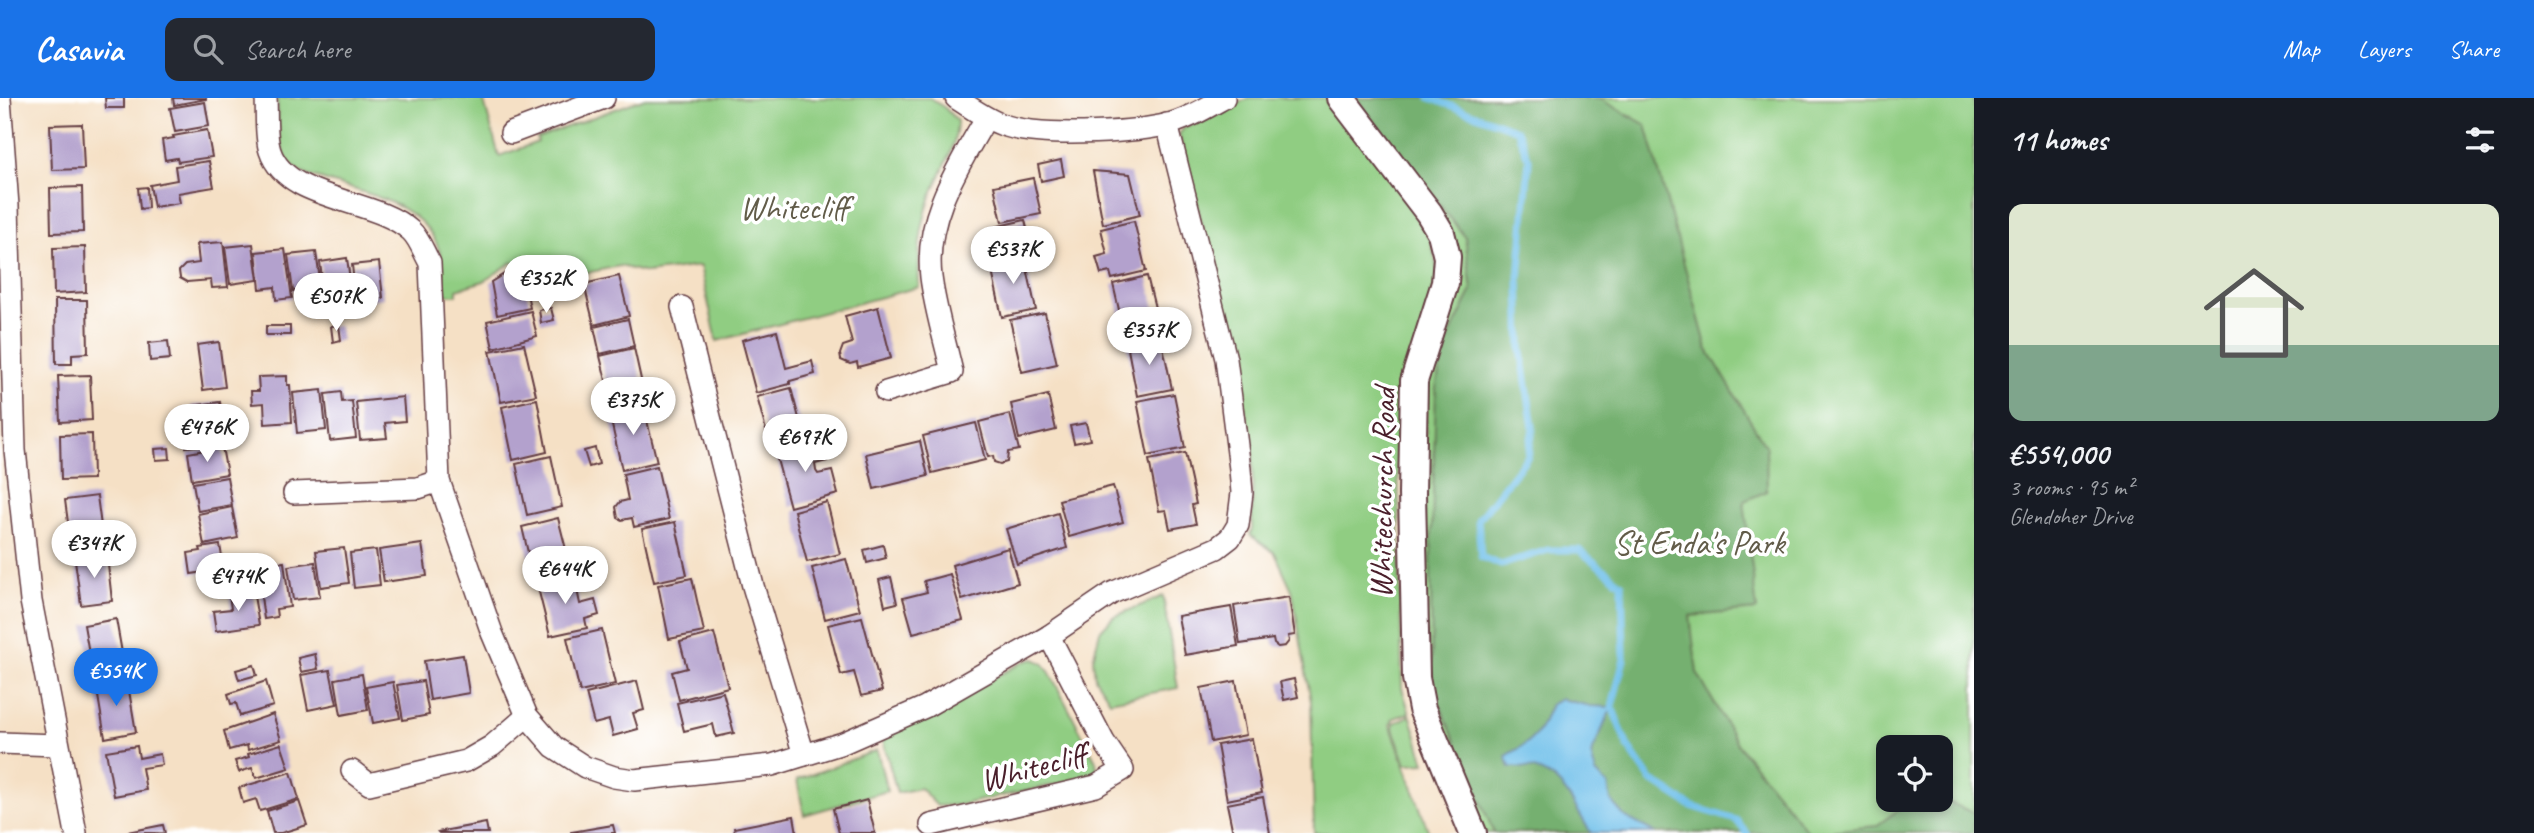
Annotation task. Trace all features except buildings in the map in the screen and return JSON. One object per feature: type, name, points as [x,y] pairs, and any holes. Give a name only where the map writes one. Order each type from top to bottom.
[{"type":"street","points":[[266,98],[270,150],[282,172],[298,183],[386,214],[412,232],[430,263],[439,481],[492,633],[527,716],[554,747],[585,767],[614,777],[634,780],[772,765],[843,743],[925,707],[1049,636],[1112,593],[1217,548],[1230,538],[1238,525],[1242,493],[1226,359],[1167,124]]},
{"type":"street","points":[[511,133],[604,98]]},
{"type":"street","points":[[956,98],[986,118],[1004,126],[1047,132],[1107,131],[1167,124],[1224,98]]},
{"type":"street","name":"Whitechurch Road","points":[[1341,98],[1429,213],[1441,233],[1447,257],[1445,283],[1415,381],[1412,494],[1414,646],[1422,709],[1473,833]]},
{"type":"street","points":[[0,99],[8,205],[15,450],[32,601],[57,745],[76,833]]},
{"type":"street","points":[[886,392],[952,372],[931,277],[932,247],[940,205],[953,174],[986,118]]},
{"type":"street","points":[[682,307],[753,586],[804,755]]},
{"type":"street","points":[[294,493],[418,488],[439,481]]},
{"type":"street","name":"Whitecliff","points":[[931,825],[1096,786],[1123,770],[1104,742],[1049,636]]},
{"type":"street","points":[[352,771],[369,784],[466,761],[492,746],[527,716]]},
{"type":"street","points":[[0,743],[57,745]]},
{"type":"green space","name":"Whitecliff","points":[[277,98],[483,98],[499,156],[538,142],[537,138],[645,98],[930,98],[945,108],[957,121],[951,151],[923,222],[919,287],[717,341],[700,266],[647,273],[620,266],[576,275],[559,271],[537,260],[511,263],[484,281],[457,289],[457,295],[445,295],[441,257],[434,239],[423,224],[393,203],[307,175],[291,165],[284,154],[280,139]]},
{"type":"green space","points":[[1248,98],[1328,98],[1400,191],[1430,236],[1438,271],[1401,411],[1398,454],[1402,688],[1425,763],[1406,764],[1393,728],[1394,723],[1409,716],[1408,713],[1392,719],[1390,724],[1429,833],[1314,833],[1311,702],[1292,590],[1275,553],[1250,535],[1253,452],[1235,354],[1179,134],[1185,127],[1202,122]]},
{"type":"green space","name":"St Enda's Park","points":[[1352,98],[1974,98],[1974,833],[1482,833],[1430,706],[1423,552],[1427,383],[1457,258]]},
{"type":"green space","points":[[1355,98],[1598,98],[1646,125],[1707,348],[1766,447],[1767,491],[1744,501],[1757,610],[1690,616],[1697,673],[1738,745],[1809,833],[1494,833],[1432,686],[1431,567],[1436,388],[1444,347],[1472,290],[1465,237]]},
{"type":"green space","points":[[1163,596],[1178,688],[1110,701],[1095,678],[1093,659],[1100,631],[1113,617]]},
{"type":"green space","points":[[1034,659],[1043,663],[1050,673],[1096,761],[1097,770],[1092,777],[959,805],[937,806],[920,788],[897,793],[882,737],[1025,661]]},
{"type":"green space","points":[[877,750],[887,791],[804,815],[797,780]]},
{"type":"green space","points":[[1953,804],[1974,813],[1974,833],[1809,833],[1876,826],[1895,812],[1953,812]]},
{"type":"water","points":[[1561,699],[1590,706],[1612,707],[1591,755],[1596,773],[1608,785],[1611,801],[1625,817],[1656,833],[1591,833],[1568,795],[1553,778],[1533,769],[1510,767],[1506,756],[1535,736],[1551,704]]},
{"type":"waterway","points":[[1430,98],[1517,130],[1529,160],[1519,278],[1521,347],[1533,428],[1528,456],[1478,520],[1481,557],[1501,565],[1548,550],[1579,550],[1622,584],[1624,659],[1612,707],[1628,747],[1651,780],[1691,806],[1736,820],[1747,833]]}]
